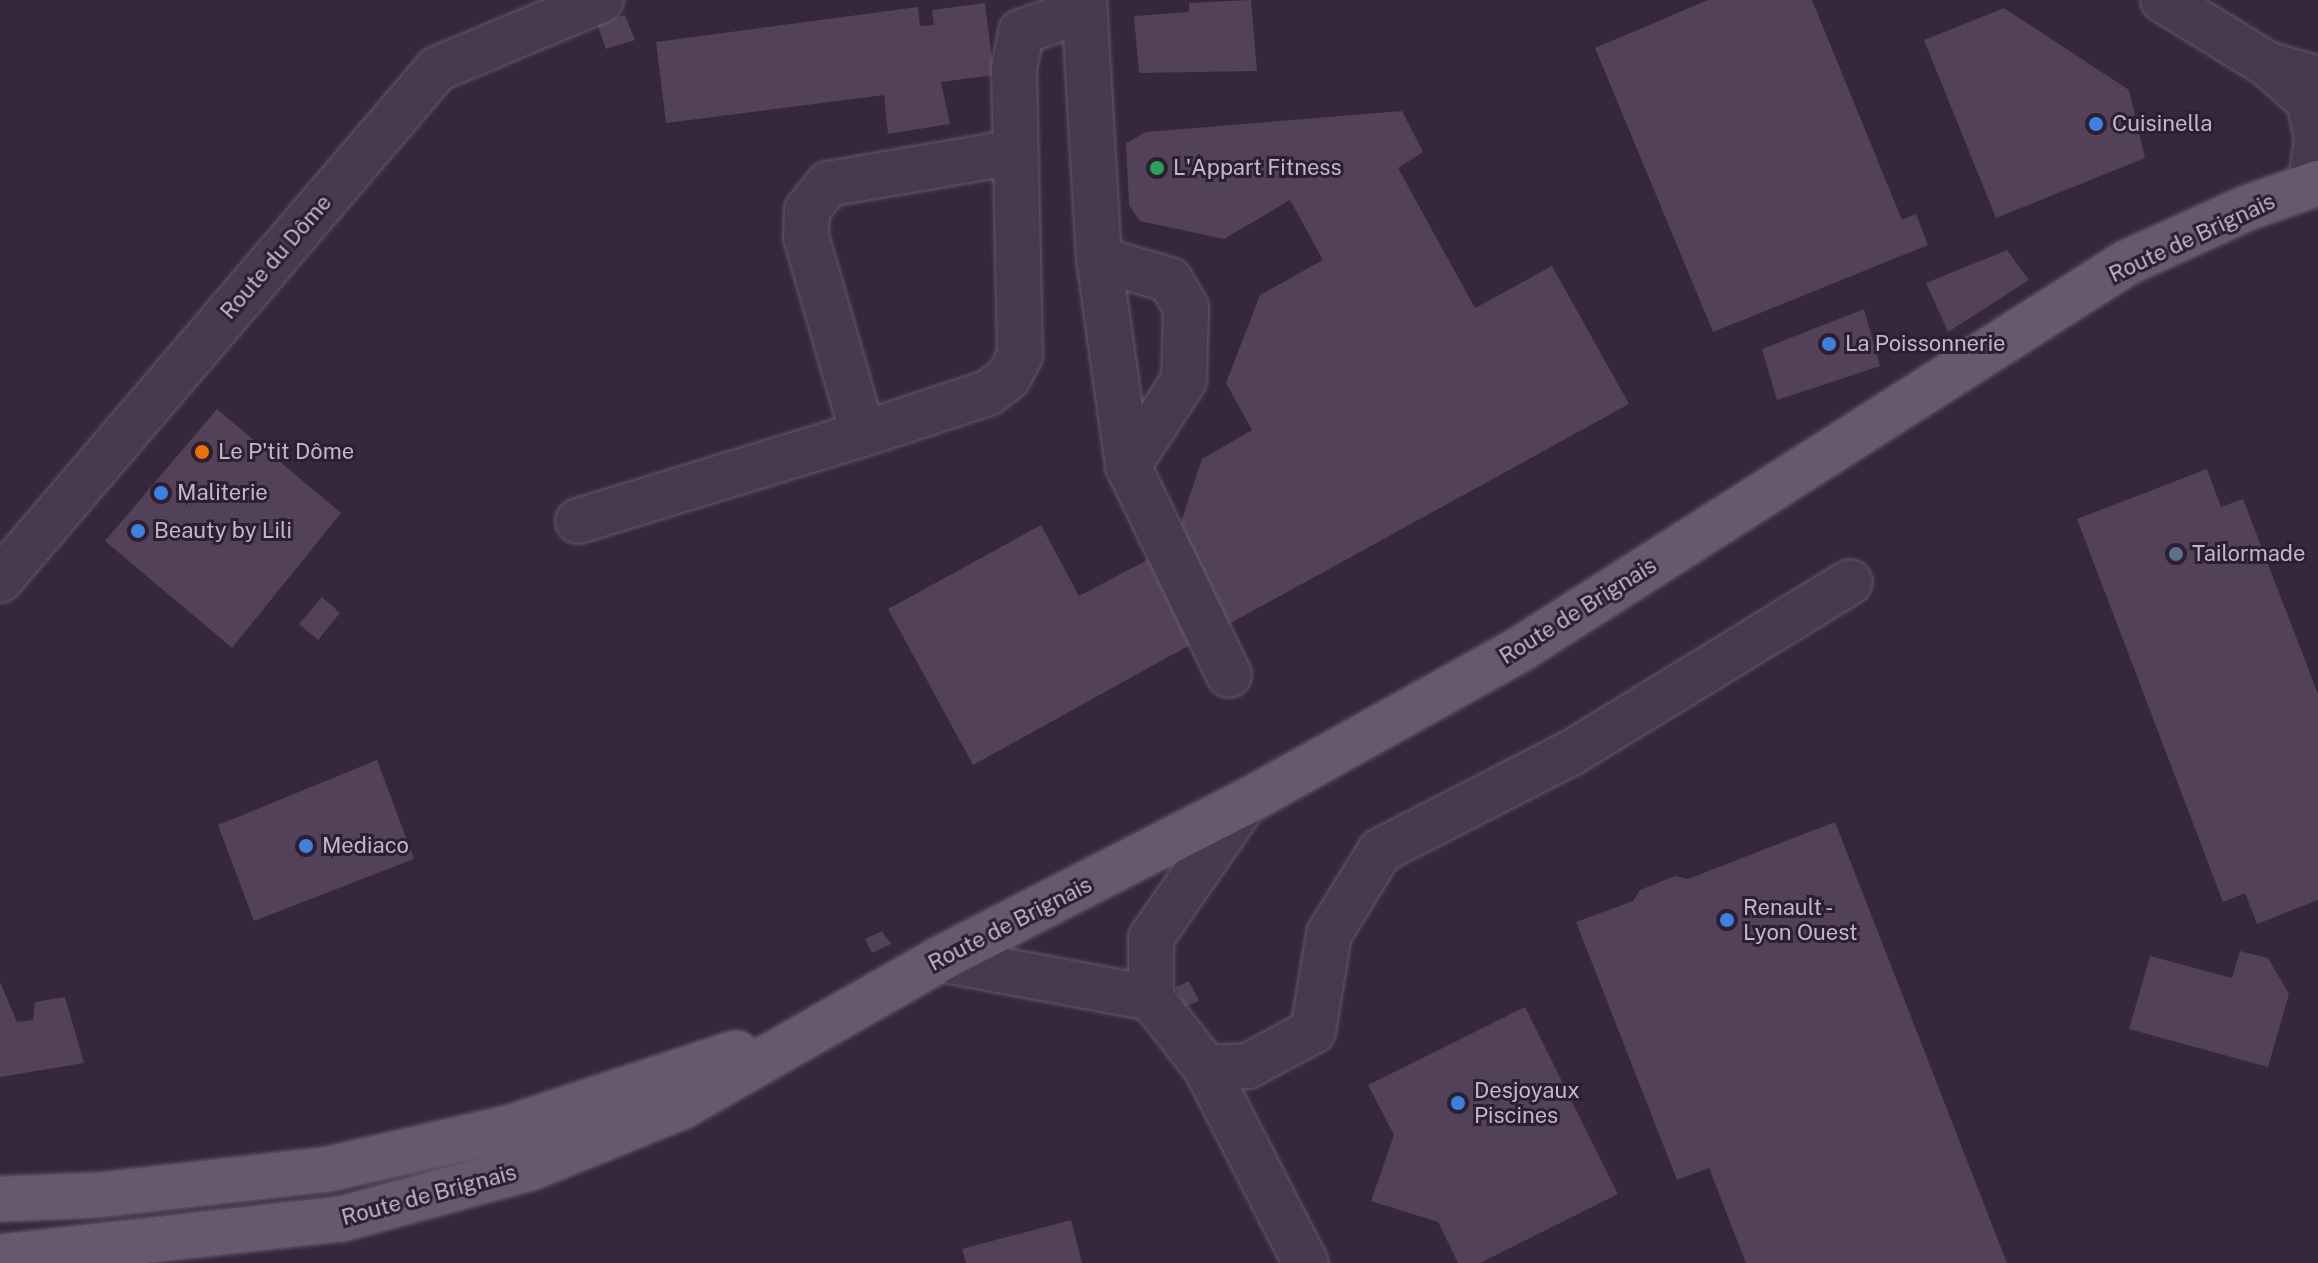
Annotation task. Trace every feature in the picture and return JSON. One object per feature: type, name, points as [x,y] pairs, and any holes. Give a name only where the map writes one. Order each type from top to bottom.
[{"type":"main road","name":"Route de Brignais","points":[[0,1257],[341,1219],[530,1168],[681,1107],[940,959],[1244,803],[1522,648],[2126,263],[2247,208],[2314,184]]},
{"type":"main road","name":"Route de Brignais","points":[[0,1199],[99,1195],[329,1169],[512,1127],[825,1022]]},
{"type":"street","name":"Route du Dôme","points":[[0,580],[437,69],[601,0]]},
{"type":"street","points":[[2163,0],[2267,64],[2309,101],[2317,140],[2314,184]]},
{"type":"street","points":[[578,521],[988,393],[1008,378],[1020,355],[1014,69],[1021,32],[1084,5],[1099,259],[1128,466],[1229,675]]},
{"type":"street","points":[[2267,64],[2318,79]]},
{"type":"street","points":[[863,434],[806,237],[807,210],[828,184],[1015,152]]},
{"type":"street","points":[[1099,259],[1170,280],[1186,308],[1184,380],[1128,466]]},
{"type":"street","points":[[1206,1068],[1248,1066],[1313,1031],[1329,934],[1380,851],[1571,753],[1850,582]]},
{"type":"street","points":[[1244,803],[1151,938],[1151,998],[1206,1068],[1306,1263]]},
{"type":"street","points":[[940,959],[1151,998]]},
{"type":"building","points":[[1251,0],[1257,71],[1139,73],[1134,16],[1189,12],[1189,3]]},
{"type":"building","points":[[1708,0],[1812,0],[1902,220],[1916,214],[1928,245],[1713,332],[1595,48]]},
{"type":"building","points":[[985,3],[994,75],[941,82],[950,124],[888,134],[884,95],[666,123],[656,42],[918,7],[920,26],[934,25],[932,10]]},
{"type":"building","points":[[2004,8],[2129,90],[2145,158],[1996,218],[1924,40]]},
{"type":"building","points":[[625,15],[635,40],[606,49],[597,24]]},
{"type":"building","points":[[1402,111],[1423,152],[1398,168],[1475,308],[1552,266],[1629,404],[1229,624],[1178,531],[1202,459],[1252,430],[1226,383],[1260,295],[1323,260],[1290,200],[1224,239],[1140,221],[1129,205],[1126,143],[1146,132]]},
{"type":"building","points":[[2007,250],[2029,280],[1948,332],[1926,283]]},
{"type":"building","points":[[1864,309],[1880,366],[1777,400],[1762,349]]},
{"type":"building","points":[[217,409],[341,513],[232,648],[105,541]]},
{"type":"building","points":[[2207,469],[2221,507],[2243,499],[2318,694],[2318,900],[2257,924],[2245,893],[2223,902],[2077,519]]},
{"type":"building","points":[[1041,525],[1079,596],[1151,558],[1197,641],[973,765],[888,609]]},
{"type":"building","points":[[322,597],[340,613],[318,640],[299,624]]},
{"type":"building","points":[[377,760],[414,859],[254,921],[218,825]]},
{"type":"building","points":[[1835,822],[2007,1263],[1746,1263],[1709,1168],[1677,1180],[1576,922],[1633,901],[1640,890],[1675,876],[1688,879]]},
{"type":"building","points":[[882,931],[891,944],[872,953],[865,939]]},
{"type":"building","points":[[2240,951],[2268,958],[2289,994],[2268,1067],[2129,1029],[2150,956],[2232,978]]},
{"type":"building","points":[[1189,981],[1199,1001],[1185,1007],[1176,987]]},
{"type":"building","points":[[0,982],[17,1022],[33,1020],[35,1002],[65,997],[84,1063],[0,1077]]},
{"type":"building","points":[[1525,1007],[1618,1194],[1480,1263],[1458,1263],[1438,1222],[1371,1201],[1394,1135],[1368,1085]]},
{"type":"building","points":[[1071,1220],[1082,1263],[966,1263],[962,1249]]},
{"type":"place","name":"Cuisinella","points":[[2096,124]]},
{"type":"place","name":"L'Appart Fitness","points":[[1157,168]]},
{"type":"place","name":"La Poissonnerie","points":[[1829,344]]},
{"type":"place","name":"Le P'tit Dôme","points":[[202,452]]},
{"type":"place","name":"Maliterie","points":[[161,493]]},
{"type":"place","name":"Beauty by Lili","points":[[138,531]]},
{"type":"place","name":"Tailormade","points":[[2176,554]]},
{"type":"place","name":"Mediaco","points":[[306,846]]},
{"type":"place","name":"Renault - Lyon Ouest","points":[[1727,920]]},
{"type":"place","name":"Desjoyaux Piscines","points":[[1458,1103]]}]
